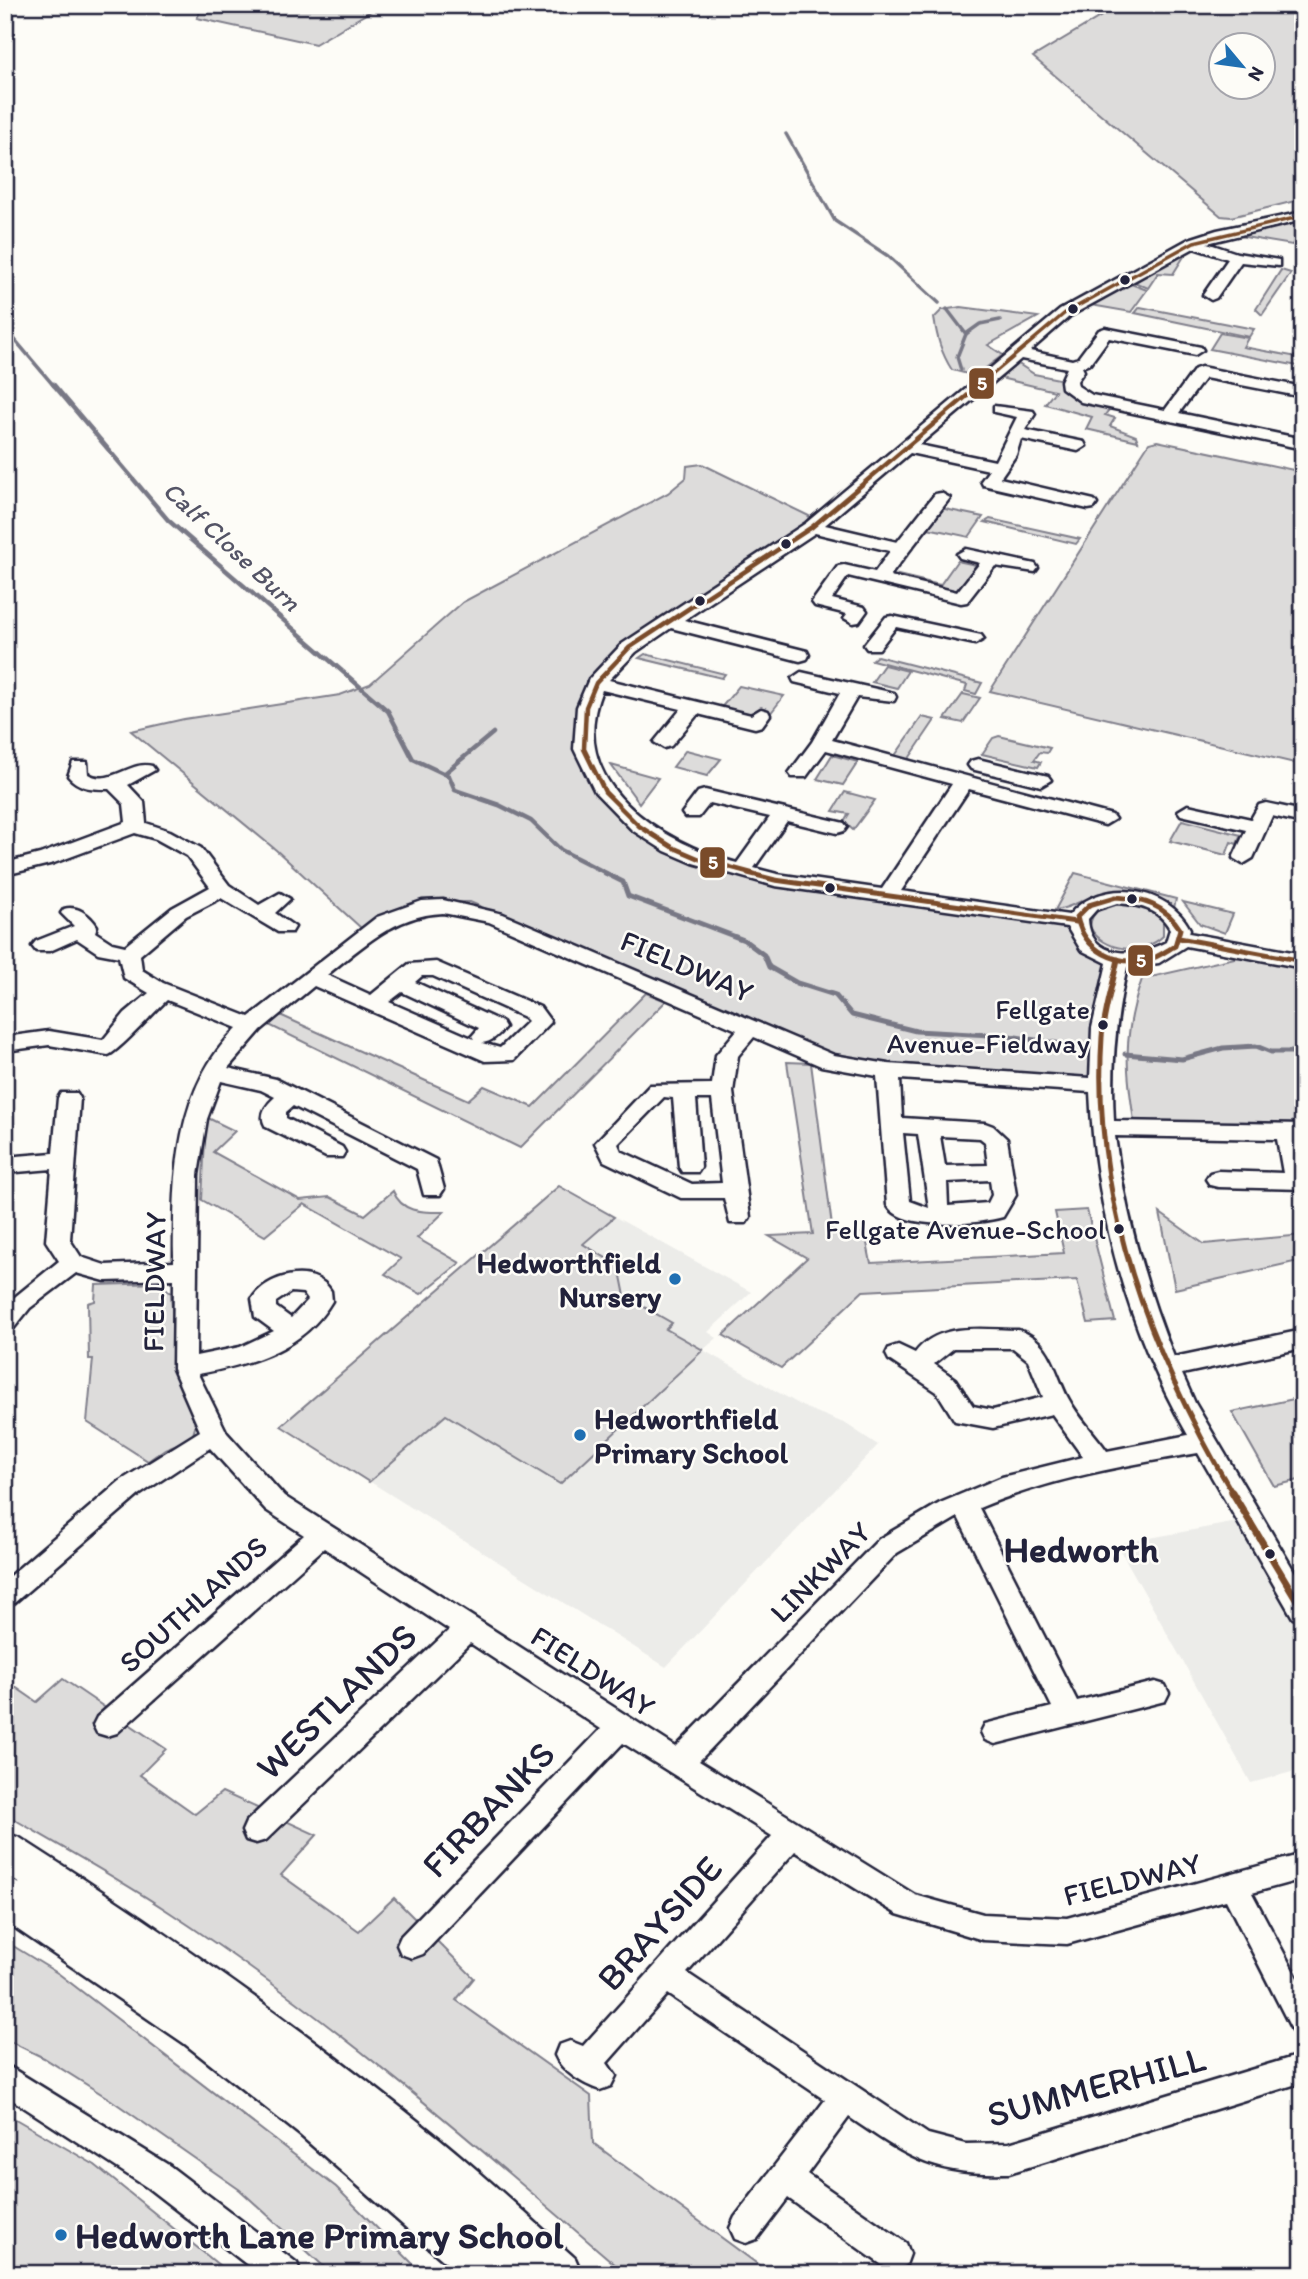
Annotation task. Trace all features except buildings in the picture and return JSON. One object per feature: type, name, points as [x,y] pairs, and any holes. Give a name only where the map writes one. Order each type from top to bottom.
[{"type":"highway","points":[[5,1852],[75,1896],[259,2024],[425,2155],[558,2274]]},
{"type":"highway","points":[[5,1897],[201,2030],[316,2120],[495,2274]]},
{"type":"street","points":[[1076,922],[775,880],[741,872],[672,846],[639,826],[605,792],[584,749],[586,706],[596,683],[629,648],[812,527],[1065,313],[1194,242],[1217,234],[1303,216]]},
{"type":"street","points":[[1194,242],[1212,251],[1274,263]]},
{"type":"street","points":[[1212,295],[1237,257]]},
{"type":"street","points":[[1017,352],[1073,365],[1084,361],[1105,333],[1195,350]]},
{"type":"street","points":[[1073,365],[1076,371],[1069,381],[1070,388],[1087,399],[1303,444]]},
{"type":"street","points":[[1169,416],[1201,372],[1303,392]]},
{"type":"street","points":[[1000,409],[1027,414],[1015,433],[1008,456],[989,481],[1088,504]]},
{"type":"street","points":[[1015,433],[1077,446]]},
{"type":"street","points":[[906,447],[999,467]]},
{"type":"street","points":[[879,579],[923,513],[941,499]]},
{"type":"street","points":[[812,527],[901,548]]},
{"type":"street","points":[[966,554],[1029,568]]},
{"type":"street","points":[[939,631],[990,560]]},
{"type":"street","points":[[853,618],[859,611],[816,608],[844,570],[961,598]]},
{"type":"street","points":[[873,645],[892,621],[975,639]]},
{"type":"street","points":[[672,622],[696,631],[800,655]]},
{"type":"street","points":[[801,678],[887,697]]},
{"type":"street","points":[[596,683],[755,722],[761,715]]},
{"type":"street","points":[[799,773],[821,743],[851,690]]},
{"type":"street","points":[[664,742],[693,707]]},
{"type":"street","points":[[821,743],[1105,818]]},
{"type":"street","points":[[978,765],[1044,774],[1030,799]]},
{"type":"street","points":[[79,766],[78,776],[90,783],[117,783],[145,771]]},
{"type":"street","points":[[888,895],[964,781]]},
{"type":"street","points":[[117,783],[119,790],[134,802],[137,821],[134,826]]},
{"type":"street","points":[[692,813],[710,791],[782,814],[837,827]]},
{"type":"street","points":[[1243,858],[1266,809],[1303,817]]},
{"type":"street","points":[[1188,811],[1257,826]]},
{"type":"street","points":[[741,872],[782,814]]},
{"type":"street","points":[[5,869],[47,859],[134,826],[163,835],[194,852],[222,888],[260,914],[285,927]]},
{"type":"street","points":[[129,953],[179,912],[222,888]]},
{"type":"street","points":[[1116,897],[1131,897],[1158,905],[1169,912],[1176,920],[1180,938],[1175,946],[1158,957],[1118,959],[1104,956],[1083,943],[1077,935],[1076,922],[1091,903],[1116,897]]},
{"type":"street","points":[[260,914],[280,899]]},
{"type":"street","name":"FIELDWAY","points":[[1102,1086],[888,1071],[829,1061],[463,907],[429,906],[399,912],[369,930],[252,1026],[215,1072],[198,1104],[188,1153],[185,1367],[213,1436],[232,1461],[275,1503],[620,1727],[907,1905],[984,1927],[1068,1931],[1303,1866]]},
{"type":"street","points":[[71,913],[87,926],[84,934]]},
{"type":"street","points":[[43,946],[74,932],[84,934],[105,947],[129,953]]},
{"type":"street","points":[[1180,938],[1303,961]]},
{"type":"street","points":[[129,953],[132,973],[165,991],[252,1026]]},
{"type":"street","points":[[1118,959],[1102,1036],[1102,1128],[1128,1261],[1166,1368],[1205,1441],[1295,1582],[1303,1610]]},
{"type":"street","points":[[312,976],[373,1003],[493,1056],[506,1055],[540,1022],[532,1012],[436,969],[416,969],[373,1003]]},
{"type":"street","points":[[400,982],[494,1027],[483,1036]]},
{"type":"street","points":[[99,1068],[108,1048],[133,1018],[165,991]]},
{"type":"street","points":[[738,1217],[722,1092],[727,1055],[750,1028]]},
{"type":"street","points":[[5,1044],[50,1038],[108,1048]]},
{"type":"street","points":[[888,1071],[892,1125],[900,1205],[923,1216],[995,1210],[1004,1195],[996,1139],[985,1131],[892,1125]]},
{"type":"street","points":[[215,1072],[255,1079],[428,1165],[432,1189]]},
{"type":"street","points":[[722,1092],[658,1090],[606,1143],[612,1156],[689,1192],[735,1190]]},
{"type":"street","points":[[684,1091],[690,1167]]},
{"type":"street","points":[[290,1096],[275,1110],[274,1122],[334,1152]]},
{"type":"street","points":[[69,1098],[57,1230],[58,1241],[73,1264],[105,1273],[186,1270]]},
{"type":"street","points":[[928,1127],[938,1203]]},
{"type":"street","points":[[1102,1128],[1295,1131],[1300,1181],[1232,1185]]},
{"type":"street","points":[[5,1164],[63,1160]]},
{"type":"street","points":[[934,1174],[988,1173]]},
{"type":"street","points":[[5,1322],[21,1301],[73,1264]]},
{"type":"street","points":[[185,1367],[250,1355],[271,1345],[290,1330]]},
{"type":"street","points":[[1058,1403],[993,1419],[964,1414],[957,1395],[950,1388],[908,1360],[949,1339],[1018,1339],[1038,1355],[1058,1403],[1101,1462]]},
{"type":"street","points":[[1166,1368],[1303,1339]]},
{"type":"street","points":[[5,1596],[140,1478],[175,1453],[213,1436]]},
{"type":"street","name":"LINKWAY","points":[[679,1763],[888,1546],[964,1504],[1011,1484],[1205,1441]]},
{"type":"street","points":[[964,1504],[1070,1715]]},
{"type":"street","name":"SOUTHLANDS","points":[[107,1726],[323,1533]]},
{"type":"street","name":"WESTLANDS","points":[[257,1831],[469,1627]]},
{"type":"street","points":[[997,1735],[1156,1693]]},
{"type":"street","name":"FIRBANKS","points":[[413,1946],[620,1727]]},
{"type":"street","name":"BRAYSIDE","points":[[585,2066],[792,1834]]},
{"type":"street","points":[[1234,1885],[1303,2020]]},
{"type":"street","name":"SUMMERHILL","points":[[666,1976],[920,2147],[966,2159],[1009,2158],[1303,2068]]},
{"type":"street","points":[[5,2078],[159,2176],[285,2274]]},
{"type":"street","points":[[746,2228],[846,2098]]},
{"type":"street","points":[[785,2177],[894,2254]]},
{"type":"shaded area","points":[[203,5],[381,5],[315,44],[197,18]]},
{"type":"shaded area","points":[[1120,5],[1303,5],[1303,199],[1231,217],[1221,216],[1033,57]]},
{"type":"shaded area","points":[[1303,222],[1303,230],[1292,245],[1233,235]]},
{"type":"shaded area","points":[[1188,250],[1173,274],[1158,273],[1148,288],[1132,281]]},
{"type":"shaded area","points":[[1281,270],[1291,273],[1262,315],[1256,309]]},
{"type":"shaded area","points":[[1131,284],[1147,290],[1131,312],[1091,305]]},
{"type":"shaded area","points":[[961,307],[1038,317],[988,345],[1003,355],[975,376],[952,370],[942,351],[934,318],[942,310]]},
{"type":"shaded area","points":[[1140,307],[1254,329],[1249,337],[1135,313]]},
{"type":"shaded area","points":[[1220,333],[1248,338],[1243,347],[1303,358],[1303,367],[1210,349]]},
{"type":"shaded area","points":[[1017,363],[1034,374],[1064,380],[1064,388],[1074,397],[1111,407],[1105,415],[1115,418],[1110,426],[1136,436],[1138,441],[1086,429],[1092,417],[1045,404],[1055,391],[1000,378]]},
{"type":"shaded area","points":[[1157,441],[1303,472],[1303,765],[990,691],[1149,443]]},
{"type":"shaded area","points":[[702,464],[809,516],[805,526],[609,667],[584,749],[639,826],[741,871],[1076,922],[1078,935],[1118,959],[1102,1086],[913,1069],[825,1053],[470,902],[440,902],[400,909],[361,928],[276,850],[131,731],[184,719],[340,695],[370,684],[463,602],[668,493],[686,478],[687,466]]},
{"type":"shaded area","points":[[943,509],[983,517],[969,537],[928,528]]},
{"type":"shaded area","points":[[990,519],[1080,539],[1076,544],[985,522]]},
{"type":"shaded area","points":[[957,561],[976,565],[958,590],[946,591],[901,581],[898,575],[940,585]]},
{"type":"shaded area","points":[[645,654],[725,674],[722,678],[639,658]]},
{"type":"shaded area","points":[[877,656],[982,683],[976,694],[965,691],[967,685],[872,660]]},
{"type":"shaded area","points":[[884,665],[908,671],[897,688],[872,682]]},
{"type":"shaded area","points":[[739,686],[784,696],[770,714],[757,711],[743,715],[720,709]]},
{"type":"shaded area","points":[[963,694],[980,698],[963,723],[945,719]]},
{"type":"shaded area","points":[[922,717],[935,720],[908,760],[894,757]]},
{"type":"shaded area","points":[[999,736],[1050,748],[1047,753],[1040,752],[1034,760],[1041,762],[1038,767],[982,754],[993,738]]},
{"type":"shaded area","points":[[686,750],[721,759],[707,776],[673,767]]},
{"type":"shaded area","points":[[832,755],[858,762],[843,785],[817,779]]},
{"type":"shaded area","points":[[611,765],[658,778],[639,803]]},
{"type":"shaded area","points":[[845,792],[875,800],[853,830],[844,822],[849,814],[833,811]]},
{"type":"shaded area","points":[[1182,820],[1241,835],[1237,844],[1231,842],[1226,855],[1170,841]]},
{"type":"shaded area","points":[[1075,873],[1176,899],[1174,908],[1149,895],[1119,890],[1101,893],[1055,910]]},
{"type":"shaded area","points":[[1183,902],[1233,914],[1225,933],[1200,924]]},
{"type":"shaded area","points":[[1124,903],[1147,908],[1163,921],[1163,936],[1145,947],[1135,949],[1104,942],[1090,927],[1093,916],[1106,906]]},
{"type":"shaded area","points":[[1252,954],[1303,961],[1303,1130],[1135,1128],[1129,1088],[1128,1053],[1131,1019],[1142,979]]},
{"type":"shaded area","points":[[646,993],[666,1001],[520,1148],[269,1025],[280,1015],[468,1100],[484,1086],[533,1107]]},
{"type":"shaded area","points":[[787,1062],[811,1063],[833,1234],[865,1233],[871,1263],[1064,1253],[1055,1212],[1087,1210],[1115,1321],[1088,1323],[1077,1280],[863,1291],[781,1368],[723,1335],[807,1258],[769,1236],[813,1234]]},
{"type":"shaded area","points":[[206,1117],[235,1131],[213,1152],[300,1200],[330,1197],[365,1215],[393,1191],[402,1204],[414,1210],[444,1212],[417,1238],[460,1263],[421,1294],[385,1274],[401,1259],[304,1204],[265,1236],[202,1200]]},
{"type":"shaded area","name":"Hedworthfield Primary School","points":[[559,1186],[751,1292],[708,1332],[717,1338],[703,1350],[806,1408],[846,1424],[878,1445],[666,1667],[281,1426]]},
{"type":"shaded area","points":[[559,1186],[614,1217],[583,1244],[619,1266],[625,1296],[672,1323],[666,1329],[703,1350],[560,1484],[446,1415],[369,1482],[281,1426]]},
{"type":"shaded area","points":[[1160,1213],[1204,1244],[1303,1235],[1303,1260],[1175,1289]]},
{"type":"shaded area","points":[[160,1283],[171,1293],[176,1369],[196,1424],[192,1438],[165,1449],[148,1461],[87,1422],[93,1359],[89,1359],[88,1303],[95,1301],[96,1285]]},
{"type":"shaded area","points":[[1303,1397],[1303,1479],[1274,1486],[1232,1412]]},
{"type":"shaded area","points":[[1237,1522],[1303,1634],[1303,1769],[1251,1783],[1117,1544]]},
{"type":"shaded area","points":[[63,1679],[166,1749],[140,1775],[195,1814],[222,1792],[317,1835],[281,1875],[359,1931],[394,1898],[474,1978],[456,2000],[591,2096],[593,2143],[771,2274],[626,2274],[460,2132],[289,1996],[149,1899],[5,1814],[5,1680],[37,1702]]},
{"type":"shaded area","points":[[5,1941],[59,1974],[336,2187],[423,2274],[332,2274],[240,2190],[111,2100],[44,2058],[5,2039]]},
{"type":"shaded area","points":[[5,2113],[95,2165],[230,2274],[5,2274]]},
{"type":"waterway","points":[[786,134],[835,221],[888,256],[939,303]]},
{"type":"waterway","points":[[947,309],[966,334]]},
{"type":"waterway","points":[[966,334],[980,324],[1000,320]]},
{"type":"waterway","name":"Calf Close Burn","points":[[5,328],[54,386]]},
{"type":"waterway","points":[[961,370],[957,357],[966,334]]},
{"type":"waterway","name":"Calf Close Burn","points":[[53,384],[168,520],[388,711],[413,759],[449,776],[455,790],[499,805],[531,821],[561,850],[608,874]]},
{"type":"waterway","name":"Calf Close Burn","points":[[445,773],[493,733]]},
{"type":"waterway","name":"Calf Close Burn","points":[[605,873],[623,882],[628,896],[744,940],[764,955],[769,967],[797,983],[835,995],[852,1015],[916,1031],[1009,1036],[1088,1048]]},
{"type":"waterway","name":"Calf Close Burn","points":[[1125,1054],[1182,1059],[1223,1048],[1256,1046],[1271,1052],[1303,1052]]},
{"type":"transit line","name":"5","points":[[1076,922],[775,880],[700,859],[672,847],[639,826],[605,792],[584,749],[586,707],[596,683],[629,648],[812,527],[1065,313],[1194,242],[1303,216]]},
{"type":"transit line","name":"5","points":[[1116,897],[1145,901],[1168,913],[1180,929],[1175,946],[1153,958],[1138,961],[1114,958],[1093,948],[1079,929],[1077,917],[1089,905],[1116,897]]},
{"type":"transit line","name":"5","points":[[1179,938],[1303,961]]},
{"type":"transit line","name":"5","points":[[1118,959],[1103,1027],[1101,1084],[1109,1178],[1130,1271],[1162,1360],[1182,1402],[1303,1610]]},
{"type":"place","name":"Fellgate Avenue-Fieldway","points":[[1103,1025]]},
{"type":"place","name":"Fellgate Avenue-School","points":[[1119,1229]]},
{"type":"place","name":"Hedworthfield Nursery","points":[[675,1279]]},
{"type":"place","name":"Hedworthfield Primary School","points":[[580,1435]]},
{"type":"place","name":"Hedworth Lane Primary School","points":[[61,2235]]},
{"type":"district","name":"Hedworth","points":[[1081,1549]]}]
